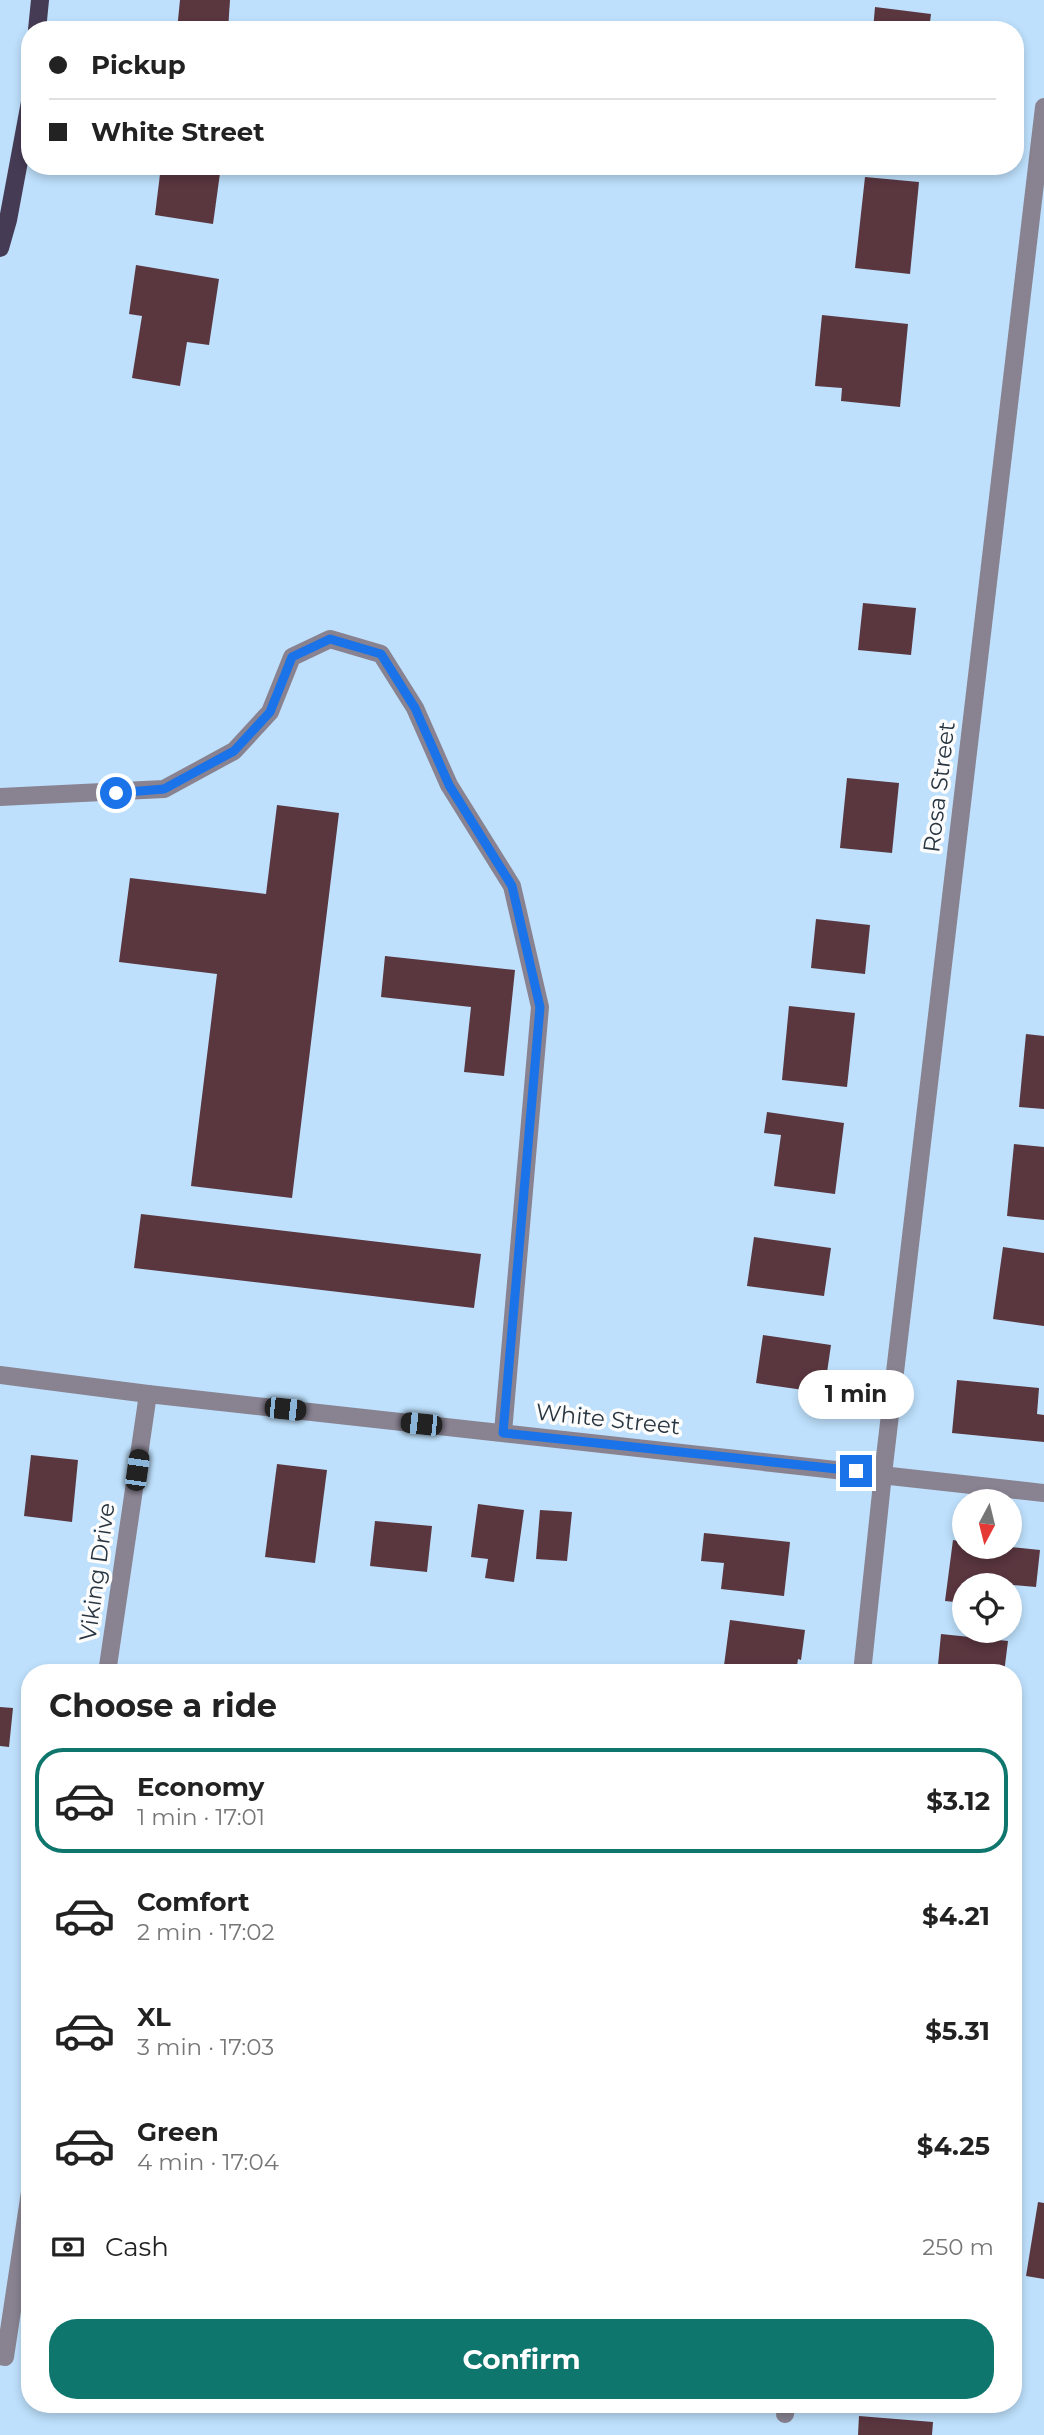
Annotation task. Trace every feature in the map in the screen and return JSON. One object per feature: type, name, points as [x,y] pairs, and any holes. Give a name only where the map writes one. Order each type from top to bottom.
[{"type":"main road","points":[[38,21],[40,0]]},
{"type":"main road","points":[[0,248],[21,150]]},
{"type":"street","name":"Rosa Street","points":[[863,1664],[1044,107]]},
{"type":"street","points":[[0,797],[164,789],[234,751],[270,712],[292,657],[330,639],[381,654],[415,708],[449,785],[512,886],[540,1007],[503,1433]]},
{"type":"street","name":"White Street","points":[[0,1375],[148,1394],[1044,1493]]},
{"type":"street","name":"Viking Drive","points":[[108,1664],[148,1394]]},
{"type":"street","points":[[0,2356],[5,2357],[21,2251]]},
{"type":"building","points":[[180,0],[230,0],[229,21],[178,21]]},
{"type":"building","points":[[875,7],[931,14],[930,21],[874,21]]},
{"type":"building","points":[[160,175],[220,175],[213,224],[155,215]]},
{"type":"building","points":[[865,177],[919,182],[910,274],[855,268]]},
{"type":"building","points":[[136,265],[219,279],[209,345],[187,342],[180,386],[132,378],[142,316],[129,314]]},
{"type":"building","points":[[822,315],[908,324],[900,407],[841,401],[842,388],[815,386]]},
{"type":"building","points":[[863,603],[916,608],[911,655],[858,650]]},
{"type":"building","points":[[847,778],[899,783],[892,853],[840,848]]},
{"type":"building","points":[[277,805],[339,813],[292,1198],[191,1186],[217,974],[119,962],[130,878],[266,894]]},
{"type":"building","points":[[816,919],[870,925],[865,974],[811,968]]},
{"type":"building","points":[[385,956],[515,970],[504,1076],[464,1072],[471,1007],[381,997]]},
{"type":"building","points":[[789,1006],[855,1013],[847,1087],[782,1080]]},
{"type":"building","points":[[1026,1034],[1044,1036],[1044,1109],[1019,1107]]},
{"type":"building","points":[[767,1112],[844,1123],[835,1194],[774,1186],[781,1135],[764,1133]]},
{"type":"building","points":[[1014,1144],[1044,1147],[1044,1220],[1007,1216]]},
{"type":"building","points":[[141,1214],[481,1254],[474,1308],[134,1268]]},
{"type":"building","points":[[754,1237],[831,1248],[824,1296],[747,1286]]},
{"type":"building","points":[[1003,1247],[1044,1253],[1044,1326],[993,1319]]},
{"type":"building","points":[[763,1335],[831,1345],[824,1393],[756,1383]]},
{"type":"building","points":[[957,1380],[1039,1388],[1037,1414],[1044,1415],[1044,1442],[952,1433]]},
{"type":"building","points":[[31,1455],[78,1460],[72,1522],[24,1516]]},
{"type":"building","points":[[277,1464],[327,1470],[315,1563],[265,1557]]},
{"type":"building","points":[[478,1504],[524,1510],[514,1582],[485,1578],[488,1559],[471,1557]]},
{"type":"building","points":[[540,1510],[572,1512],[567,1561],[536,1559]]},
{"type":"building","points":[[375,1521],[432,1526],[427,1572],[370,1566]]},
{"type":"building","points":[[704,1533],[790,1542],[784,1596],[721,1589],[724,1563],[701,1561]]},
{"type":"building","points":[[952,1548],[952,1559],[1022,1559],[1022,1548],[1040,1550],[1036,1587],[1022,1586],[1022,1573],[952,1573],[952,1602],[945,1601]]},
{"type":"building","points":[[730,1620],[805,1630],[801,1660],[798,1659],[797,1664],[724,1664]]},
{"type":"building","points":[[941,1634],[952,1635],[952,1643],[1008,1643],[1005,1664],[940,1664]]},
{"type":"building","points":[[0,1707],[13,1708],[9,1747],[0,1746]]},
{"type":"building","points":[[1038,2202],[1044,2203],[1044,2279],[1026,2276]]},
{"type":"building","points":[[859,2416],[933,2422],[932,2435],[858,2435]]},
{"type":"route","points":[[116,793],[164,789],[234,751],[270,712],[292,657],[330,639],[381,654],[415,708],[449,785],[512,886],[540,1007],[503,1433],[856,1471]]}]
